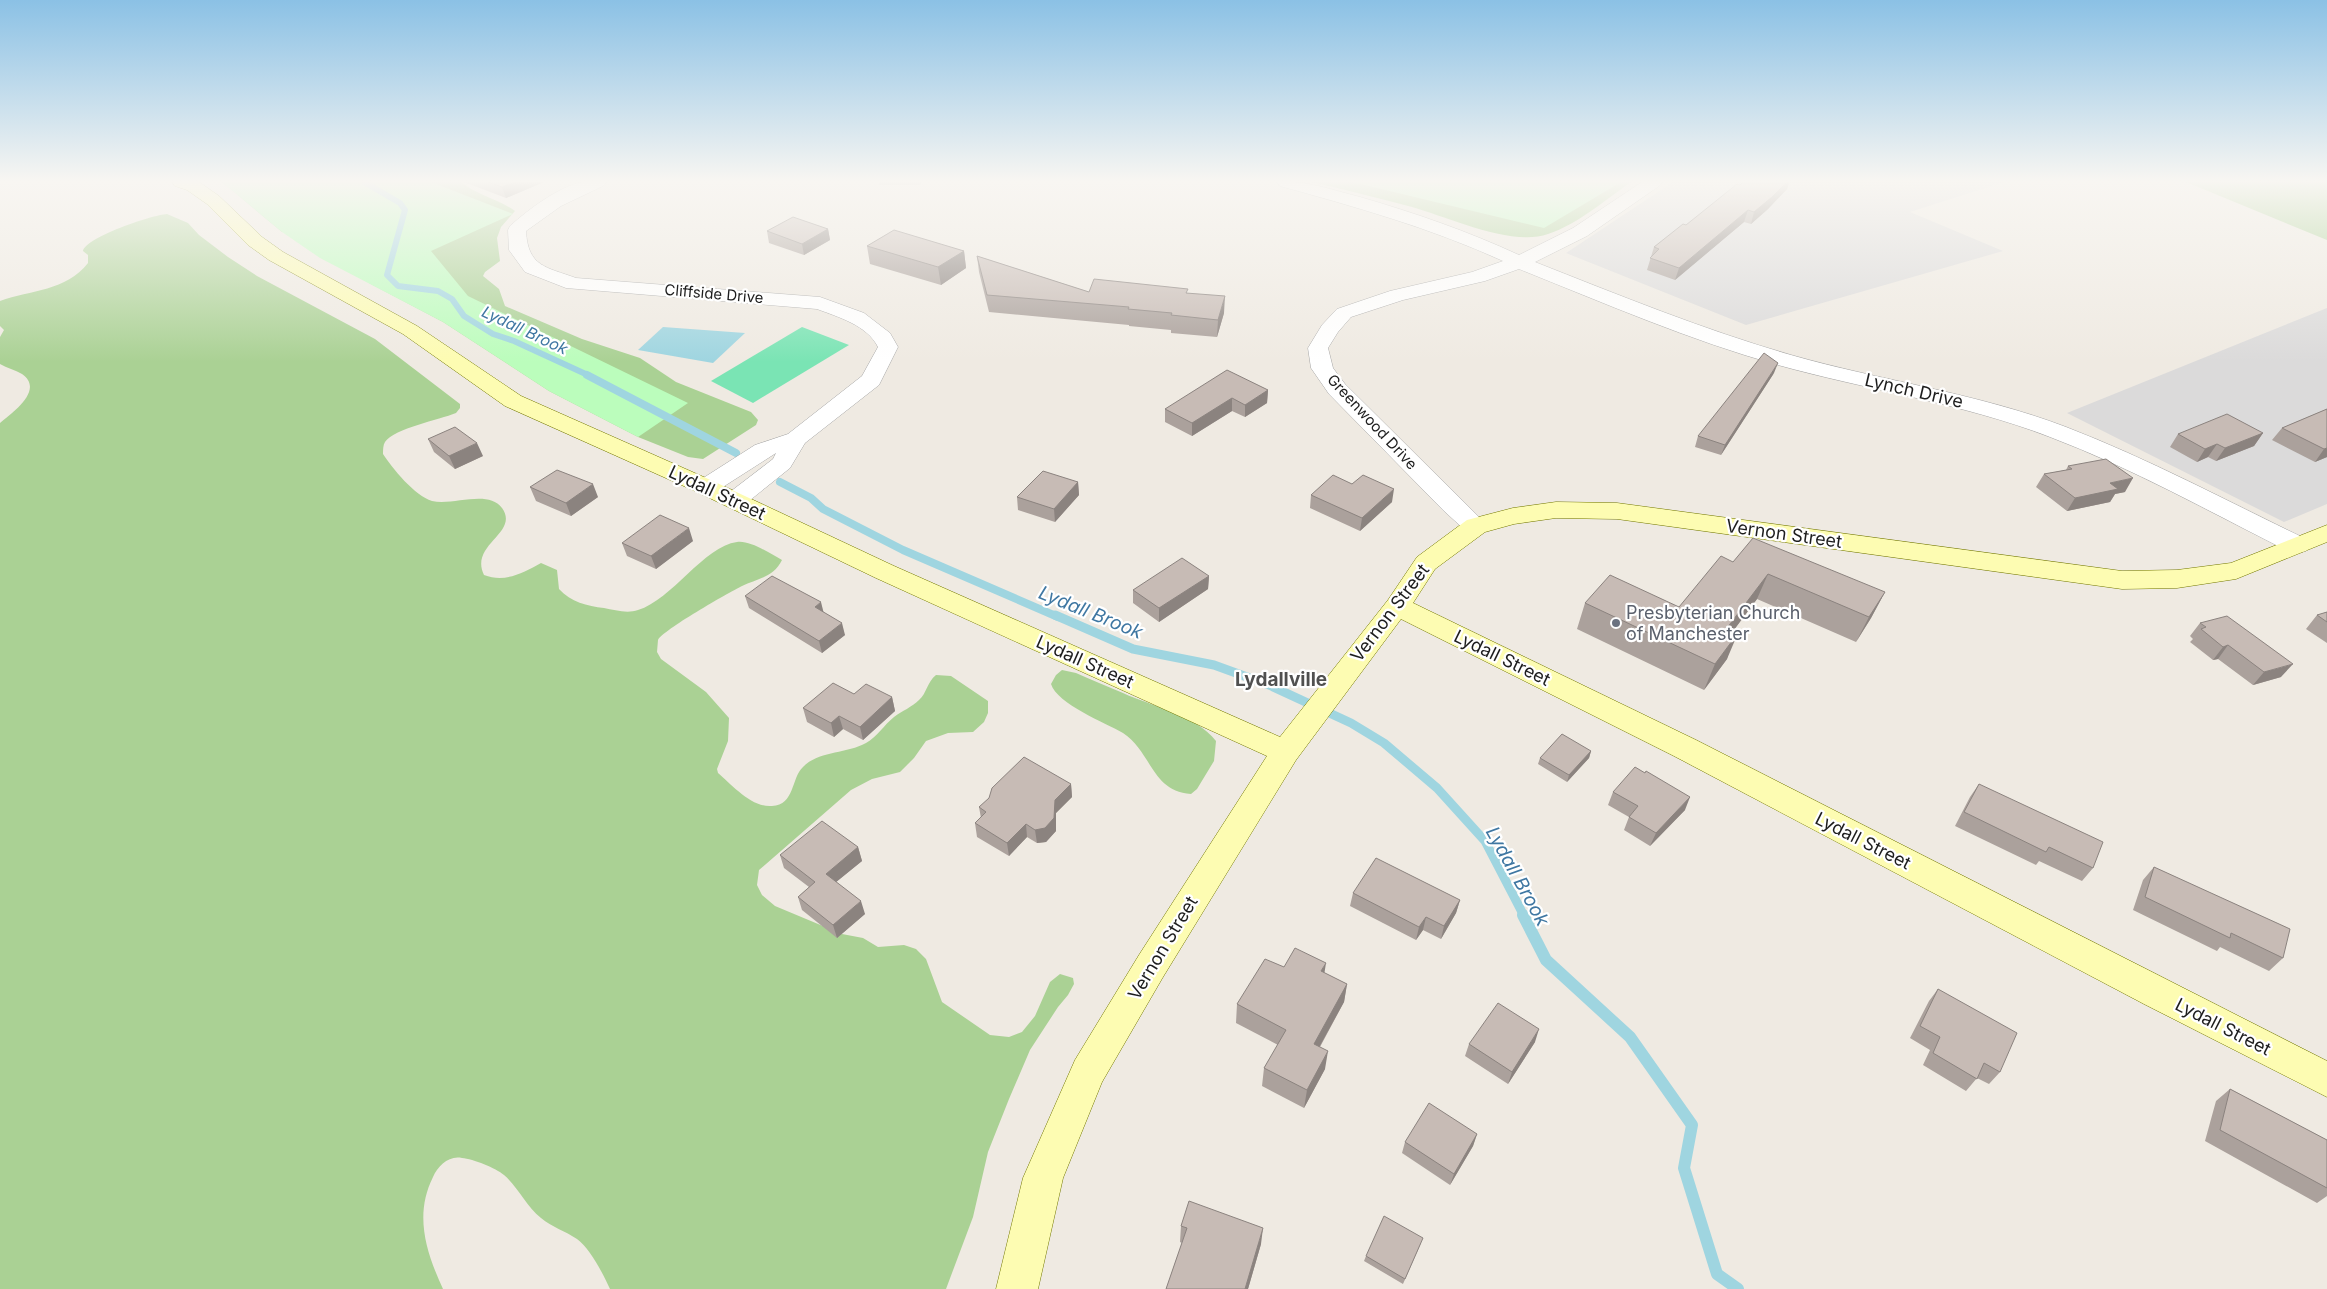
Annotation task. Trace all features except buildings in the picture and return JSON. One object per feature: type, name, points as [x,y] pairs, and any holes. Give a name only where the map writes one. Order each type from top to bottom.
[{"type":"street","name":"Lydall Street","points":[[257,242],[276,256],[410,330],[513,401],[706,486],[885,572],[1285,752]]},
{"type":"street","name":"Cliffside Drive","points":[[518,242],[518,250],[532,268],[573,284],[681,290],[820,304],[857,317],[883,337],[888,346],[871,380],[773,457],[739,466],[706,486]]},
{"type":"street","points":[[1477,242],[1520,262]]},
{"type":"street","name":"Greenwood Drive","points":[[1476,526],[1452,506],[1337,389],[1322,368],[1318,348],[1329,329],[1344,313],[1397,296],[1478,277],[1520,262],[1560,242]]},
{"type":"street","name":"Lynch Drive","points":[[1520,262],[1668,321],[1785,360],[1987,408],[2058,432],[2122,460],[2297,546]]},
{"type":"street","name":"Cliffside Drive","points":[[735,500],[764,477],[773,457]]},
{"type":"street","name":"Vernon Street","points":[[1017,1289],[1043,1178],[1088,1072],[1151,966],[1285,752],[1397,606],[1426,563],[1476,526],[1513,516],[1556,510],[1617,511],[2122,580],[2178,579],[2236,571],[2327,533]]},
{"type":"street","name":"Lydall Street","points":[[1397,606],[1685,748],[2327,1080]]},
{"type":"shaded area","points":[[1582,242],[1982,242],[2003,251],[1746,325],[1566,253]]},
{"type":"shaded area","points":[[2327,308],[2327,504],[2284,522],[2067,413]]},
{"type":"green space","points":[[91,242],[208,242],[257,276],[375,339],[460,404],[460,408],[456,413],[407,429],[390,437],[384,443],[383,454],[404,481],[425,498],[440,502],[488,500],[496,502],[502,508],[506,517],[505,525],[483,555],[481,564],[484,575],[499,578],[514,576],[541,563],[557,570],[559,589],[574,600],[591,606],[630,612],[651,604],[663,596],[712,553],[725,546],[737,542],[748,543],[782,560],[779,566],[770,574],[742,586],[683,620],[658,640],[657,652],[661,659],[706,692],[729,718],[728,741],[717,769],[718,773],[750,800],[765,806],[772,806],[785,801],[803,767],[816,758],[858,747],[866,743],[894,717],[919,700],[936,675],[951,676],[988,701],[988,713],[984,722],[973,732],[948,733],[926,741],[914,758],[900,772],[872,779],[851,790],[759,870],[757,885],[762,895],[775,906],[842,934],[863,938],[878,947],[904,945],[916,949],[926,959],[942,1002],[990,1035],[1009,1037],[1022,1032],[1035,1016],[1050,982],[1060,974],[1073,978],[1074,984],[1068,995],[1030,1050],[1009,1099],[988,1152],[973,1217],[946,1289],[610,1289],[587,1248],[577,1239],[541,1218],[504,1175],[472,1160],[453,1158],[444,1162],[433,1177],[424,1205],[424,1233],[427,1247],[443,1289],[0,1289],[0,423],[24,401],[30,387],[28,380],[22,374],[0,364],[0,337],[4,330],[0,326],[0,301],[47,288],[69,279],[88,263],[88,255],[83,251]]},
{"type":"green space","points":[[297,242],[451,242],[431,251],[468,296],[688,403],[638,437],[549,391],[443,322],[320,258]]},
{"type":"green space","points":[[320,242],[498,242],[500,261],[485,272],[483,276],[499,289],[505,306],[582,339],[640,358],[676,382],[751,412],[758,420],[756,425],[703,459],[688,457],[638,437],[549,391],[443,322],[369,283]]},
{"type":"green space","points":[[802,327],[849,345],[753,403],[711,381]]},
{"type":"green space","points":[[1062,670],[1076,673],[1172,712],[1197,724],[1207,732],[1216,741],[1214,761],[1197,789],[1191,794],[1168,786],[1133,741],[1123,733],[1062,699],[1051,684],[1056,675]]},
{"type":"water","points":[[663,327],[745,333],[713,363],[638,350]]},
{"type":"waterway","name":"Lydall Brook","points":[[396,242],[387,275],[398,286],[438,291],[452,299],[464,316],[493,334],[514,341],[590,376]]},
{"type":"waterway","name":"Lydall Brook","points":[[587,375],[736,453]]},
{"type":"waterway","name":"Lydall Brook","points":[[780,482],[811,498],[823,509],[903,550],[1058,617]]},
{"type":"waterway","name":"Lydall Brook","points":[[1055,615],[1133,649],[1214,665],[1269,685],[1351,723],[1384,743],[1437,788],[1485,841],[1524,916]]},
{"type":"waterway","name":"Lydall Brook","points":[[1523,915],[1546,960],[1630,1037],[1692,1125],[1684,1168],[1717,1274],[1738,1289]]},
{"type":"place","name":"Presbyterian Church of Manchester","points":[[1616,623]]},
{"type":"district","name":"Lydallville","points":[[1281,679]]}]
